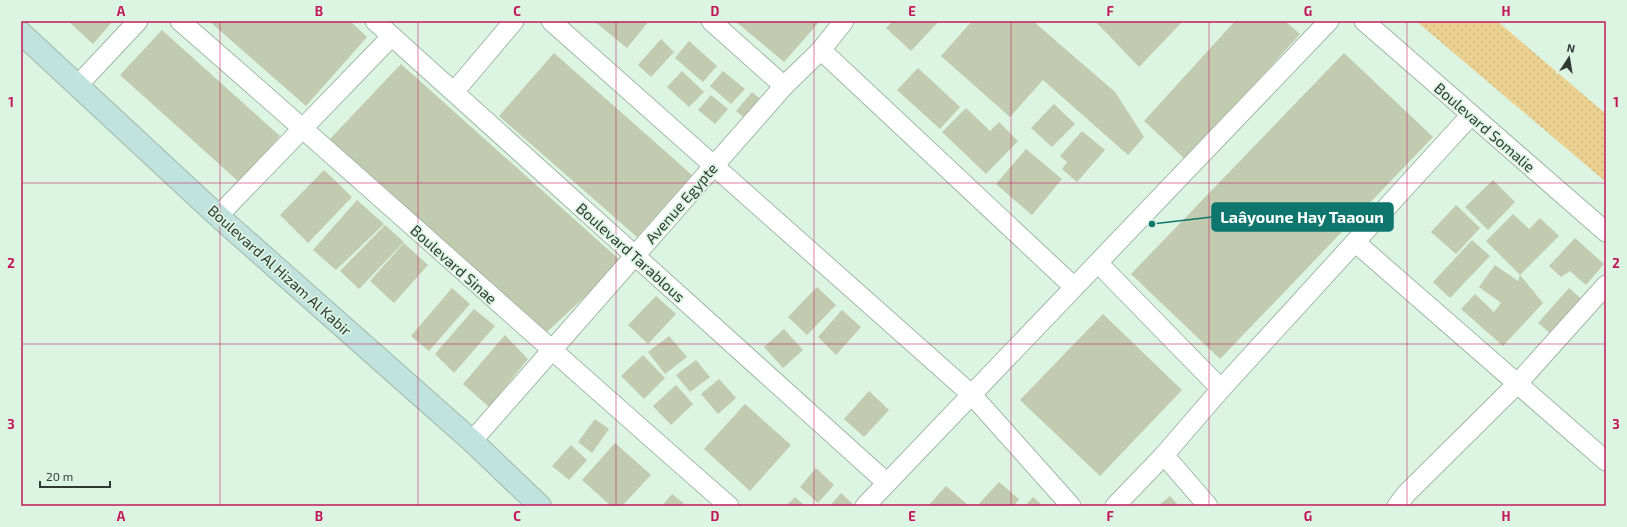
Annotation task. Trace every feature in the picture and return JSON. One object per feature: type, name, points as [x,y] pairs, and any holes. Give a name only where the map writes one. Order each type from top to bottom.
[{"type":"main road","name":"Boulevard Al Hizam Al Kabir","points":[[21,33],[218,216],[472,441],[540,506]]},
{"type":"street","points":[[78,86],[138,21]]},
{"type":"street","name":"Boulevard Sinae","points":[[180,21],[729,506]]},
{"type":"street","name":"Boulevard Tarablous","points":[[375,21],[887,483]]},
{"type":"street","points":[[454,92],[514,21]]},
{"type":"street","points":[[551,21],[972,395],[1071,506]]},
{"type":"street","points":[[711,21],[784,86]]},
{"type":"street","name":"Avenue Egypte","points":[[472,441],[784,86],[821,50],[844,21]]},
{"type":"street","points":[[865,506],[1329,21]]},
{"type":"street","name":"Boulevard Somalie","points":[[1364,21],[1606,232]]},
{"type":"street","points":[[218,216],[392,36]]},
{"type":"street","points":[[821,50],[1074,287]]},
{"type":"street","points":[[1115,506],[1164,455],[1221,389],[1471,115]]},
{"type":"street","points":[[1355,242],[1606,461]]},
{"type":"street","points":[[1098,263],[1221,389]]},
{"type":"street","points":[[1397,506],[1406,494],[1518,383],[1606,285]]},
{"type":"street","points":[[1164,455],[1208,506]]},
{"type":"shaded area","points":[[1416,21],[1497,21],[1606,114],[1606,182]]},
{"type":"building","points":[[68,21],[113,21],[93,44]]},
{"type":"building","points":[[209,21],[350,21],[367,37],[306,106]]},
{"type":"building","points":[[594,21],[649,21],[627,48]]},
{"type":"building","points":[[735,21],[820,21],[784,62]]},
{"type":"building","points":[[893,21],[939,21],[911,51],[886,28]]},
{"type":"building","points":[[972,21],[1033,21],[1115,92],[1144,137],[1128,155],[1043,80],[1010,117],[941,56]]},
{"type":"building","points":[[1095,21],[1183,21],[1139,67]]},
{"type":"building","points":[[1235,21],[1285,21],[1300,34],[1186,160],[1144,121]]},
{"type":"building","points":[[162,30],[280,136],[239,182],[120,75]]},
{"type":"building","points":[[661,39],[674,52],[651,77],[638,65]]},
{"type":"building","points":[[689,41],[717,66],[703,82],[675,58]]},
{"type":"building","points":[[554,53],[692,175],[637,237],[499,116]]},
{"type":"building","points":[[1344,53],[1433,137],[1220,359],[1131,274]]},
{"type":"building","points":[[401,64],[622,262],[547,332],[329,140]]},
{"type":"building","points":[[918,68],[960,107],[940,129],[897,90]]},
{"type":"building","points":[[682,71],[704,92],[689,107],[667,87]]},
{"type":"building","points":[[723,71],[745,89],[731,104],[710,86]]},
{"type":"building","points":[[752,92],[764,102],[748,121],[736,111]]},
{"type":"building","points":[[711,95],[728,109],[715,124],[698,110]]},
{"type":"building","points":[[1054,104],[1075,124],[1052,147],[1031,128]]},
{"type":"building","points":[[966,108],[990,131],[999,122],[1018,141],[986,174],[942,132]]},
{"type":"building","points":[[1082,131],[1105,150],[1077,182],[1062,169],[1067,162],[1060,156]]},
{"type":"building","points":[[1026,149],[1062,179],[1032,215],[996,184]]},
{"type":"building","points":[[324,170],[352,197],[308,243],[280,215]]},
{"type":"building","points":[[1493,180],[1515,202],[1488,230],[1465,207]]},
{"type":"building","points":[[357,200],[384,224],[336,270],[313,250]]},
{"type":"building","points":[[1456,205],[1480,228],[1456,254],[1431,232]]},
{"type":"building","points":[[1513,214],[1529,229],[1540,218],[1559,236],[1520,275],[1486,241]]},
{"type":"building","points":[[385,225],[404,242],[359,289],[340,271]]},
{"type":"building","points":[[1575,238],[1604,264],[1586,285],[1570,271],[1561,277],[1549,266]]},
{"type":"building","points":[[1472,240],[1490,256],[1450,298],[1433,282]]},
{"type":"building","points":[[404,243],[428,265],[394,303],[370,281]]},
{"type":"building","points":[[1495,265],[1518,281],[1520,275],[1543,303],[1503,346],[1461,309],[1475,294],[1494,312],[1501,303],[1479,287]]},
{"type":"building","points":[[817,287],[836,305],[807,335],[788,317]]},
{"type":"building","points":[[452,288],[470,304],[429,351],[411,336]]},
{"type":"building","points":[[1569,288],[1586,303],[1556,338],[1538,323]]},
{"type":"building","points":[[656,296],[676,314],[648,344],[628,325]]},
{"type":"building","points":[[474,309],[495,326],[454,373],[435,354]]},
{"type":"building","points":[[842,310],[861,327],[836,355],[818,337]]},
{"type":"building","points":[[1103,314],[1182,390],[1100,476],[1020,400]]},
{"type":"building","points":[[784,329],[803,350],[783,368],[764,347]]},
{"type":"building","points":[[505,335],[528,359],[489,407],[463,384]]},
{"type":"building","points":[[669,336],[687,357],[665,374],[648,352]]},
{"type":"building","points":[[643,355],[665,378],[644,399],[621,376]]},
{"type":"building","points":[[696,360],[710,377],[690,392],[676,375]]},
{"type":"building","points":[[719,379],[736,398],[718,414],[701,394]]},
{"type":"building","points":[[676,385],[693,404],[671,425],[653,406]]},
{"type":"building","points":[[869,391],[889,410],[864,437],[844,419]]},
{"type":"building","points":[[745,404],[791,445],[750,491],[704,449]]},
{"type":"building","points":[[595,419],[609,429],[592,453],[578,442]]},
{"type":"building","points":[[615,443],[651,475],[622,506],[611,506],[582,480]]},
{"type":"building","points":[[571,445],[587,460],[569,480],[552,466]]},
{"type":"building","points":[[816,468],[834,485],[818,503],[800,487]]},
{"type":"building","points":[[999,482],[1019,499],[1014,506],[977,506]]},
{"type":"building","points":[[946,486],[969,506],[928,506]]},
{"type":"building","points":[[841,493],[855,506],[830,506]]},
{"type":"building","points":[[672,494],[687,506],[662,506]]},
{"type":"building","points":[[1170,496],[1179,506],[1158,506]]},
{"type":"building","points":[[795,497],[805,506],[786,506]]},
{"type":"building","points":[[1033,497],[1043,506],[1025,506]]},
{"type":"place","name":"Laâyoune Hay Taaoun","points":[[1152,224]]}]
